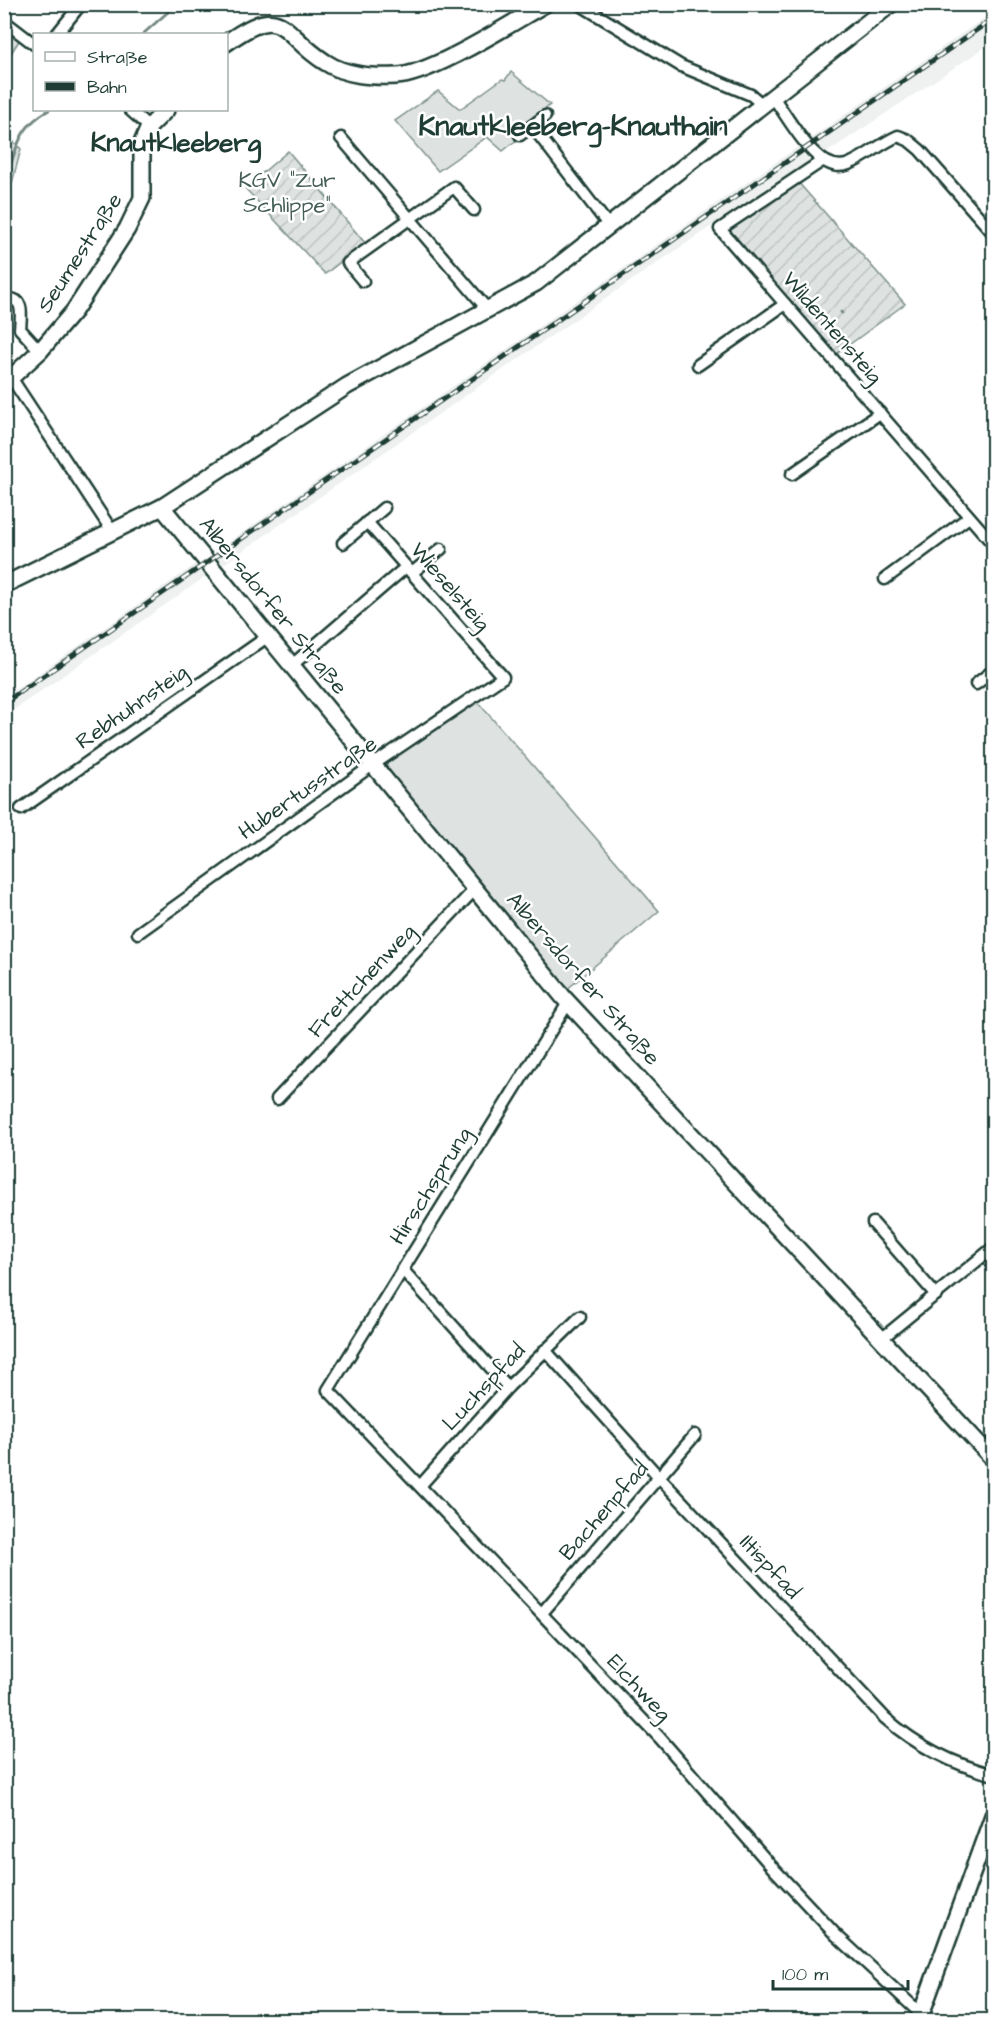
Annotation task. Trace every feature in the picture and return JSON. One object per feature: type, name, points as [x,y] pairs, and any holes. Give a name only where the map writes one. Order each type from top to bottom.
[{"type":"street","points":[[58,33],[81,4]]},
{"type":"street","points":[[228,41],[245,25],[259,16],[270,14],[280,16],[315,55],[326,63],[343,71],[366,76],[399,76],[425,70],[545,4]]},
{"type":"street","points":[[579,4],[681,66],[768,101],[822,161],[837,166],[848,164],[898,136],[908,140],[920,150],[993,234]]},
{"type":"street","points":[[4,585],[162,507],[347,386],[536,284],[884,7]]},
{"type":"street","points":[[4,21],[33,43]]},
{"type":"street","points":[[131,111],[149,128]]},
{"type":"street","name":"Seumestraße","points":[[8,381],[40,351],[74,311],[127,229],[142,198],[142,143],[149,128],[165,111]]},
{"type":"street","points":[[520,135],[545,116]]},
{"type":"street","points":[[532,126],[609,226]]},
{"type":"street","points":[[340,138],[488,310]]},
{"type":"street","name":"Wildentensteig","points":[[822,161],[720,229],[993,545]]},
{"type":"street","points":[[363,281],[348,263],[408,217],[454,187],[474,210]]},
{"type":"street","name":"Seumestraße","points":[[4,300],[11,298],[18,301],[22,309],[20,329],[40,351]]},
{"type":"street","points":[[698,366],[785,304]]},
{"type":"street","points":[[8,381],[112,531]]},
{"type":"street","points":[[792,474],[879,413]]},
{"type":"street","name":"Albersdorfer Straße","points":[[162,507],[568,1003],[993,1460]]},
{"type":"street","points":[[343,543],[384,508]]},
{"type":"street","points":[[885,579],[969,516]]},
{"type":"street","name":"Wieselsteig","points":[[367,522],[503,677]]},
{"type":"street","points":[[291,666],[409,570],[441,549]]},
{"type":"street","name":"Rebhuhnsteig","points":[[21,809],[267,637]]},
{"type":"street","points":[[976,684],[993,670]]},
{"type":"street","name":"Hubertusstraße","points":[[138,933],[374,764],[503,677]]},
{"type":"street","name":"Frettchenweg","points":[[277,1099],[475,889]]},
{"type":"street","name":"Hirschsprung","points":[[327,1390],[568,1003]]},
{"type":"street","points":[[873,1223],[936,1295]]},
{"type":"street","points":[[880,1341],[993,1247]]},
{"type":"street","points":[[402,1269],[508,1387]]},
{"type":"street","name":"Luchspfad","points":[[420,1486],[508,1387],[580,1317]]},
{"type":"street","name":"Iltispfad","points":[[545,1350],[658,1477],[885,1718],[916,1743],[932,1752],[993,1775]]},
{"type":"street","name":"Elchweg","points":[[327,1390],[660,1738],[788,1884],[836,1935],[920,2017]]},
{"type":"street","name":"Bachenpfad","points":[[542,1613],[695,1435]]},
{"type":"street","points":[[920,2017],[993,1814]]},
{"type":"shaded area","points":[[993,12],[993,42],[823,155],[811,138]]},
{"type":"shaded area","points":[[802,144],[814,161],[755,201],[750,200],[603,300],[218,568],[207,557]]},
{"type":"shaded area","points":[[199,562],[208,575],[5,716],[5,697]]},
{"type":"green space","points":[[5,29],[19,41],[8,58],[5,57]]},
{"type":"green space","points":[[511,72],[550,105],[515,131],[519,138],[503,151],[487,137],[438,171],[395,121],[438,91],[460,109],[502,79],[505,80]]},
{"type":"green space","points":[[13,141],[21,149],[5,202],[5,154]]},
{"type":"green space","name":"KGV \"Zur Schlippe\"","points":[[288,151],[365,243],[325,274],[245,188]]},
{"type":"green space","points":[[797,181],[905,304],[835,355],[726,230]]},
{"type":"green space","points":[[477,701],[659,911],[565,991],[382,765]]},
{"type":"waterway","points":[[144,33],[177,4]]},
{"type":"waterway","points":[[4,183],[19,141],[30,124],[47,111]]},
{"type":"railway","points":[[4,703],[994,18]]},
{"type":"district","name":"Knautkleeberg-Knauthain","points":[[573,126]]},
{"type":"district","name":"Knautkleeberg","points":[[176,143]]}]
